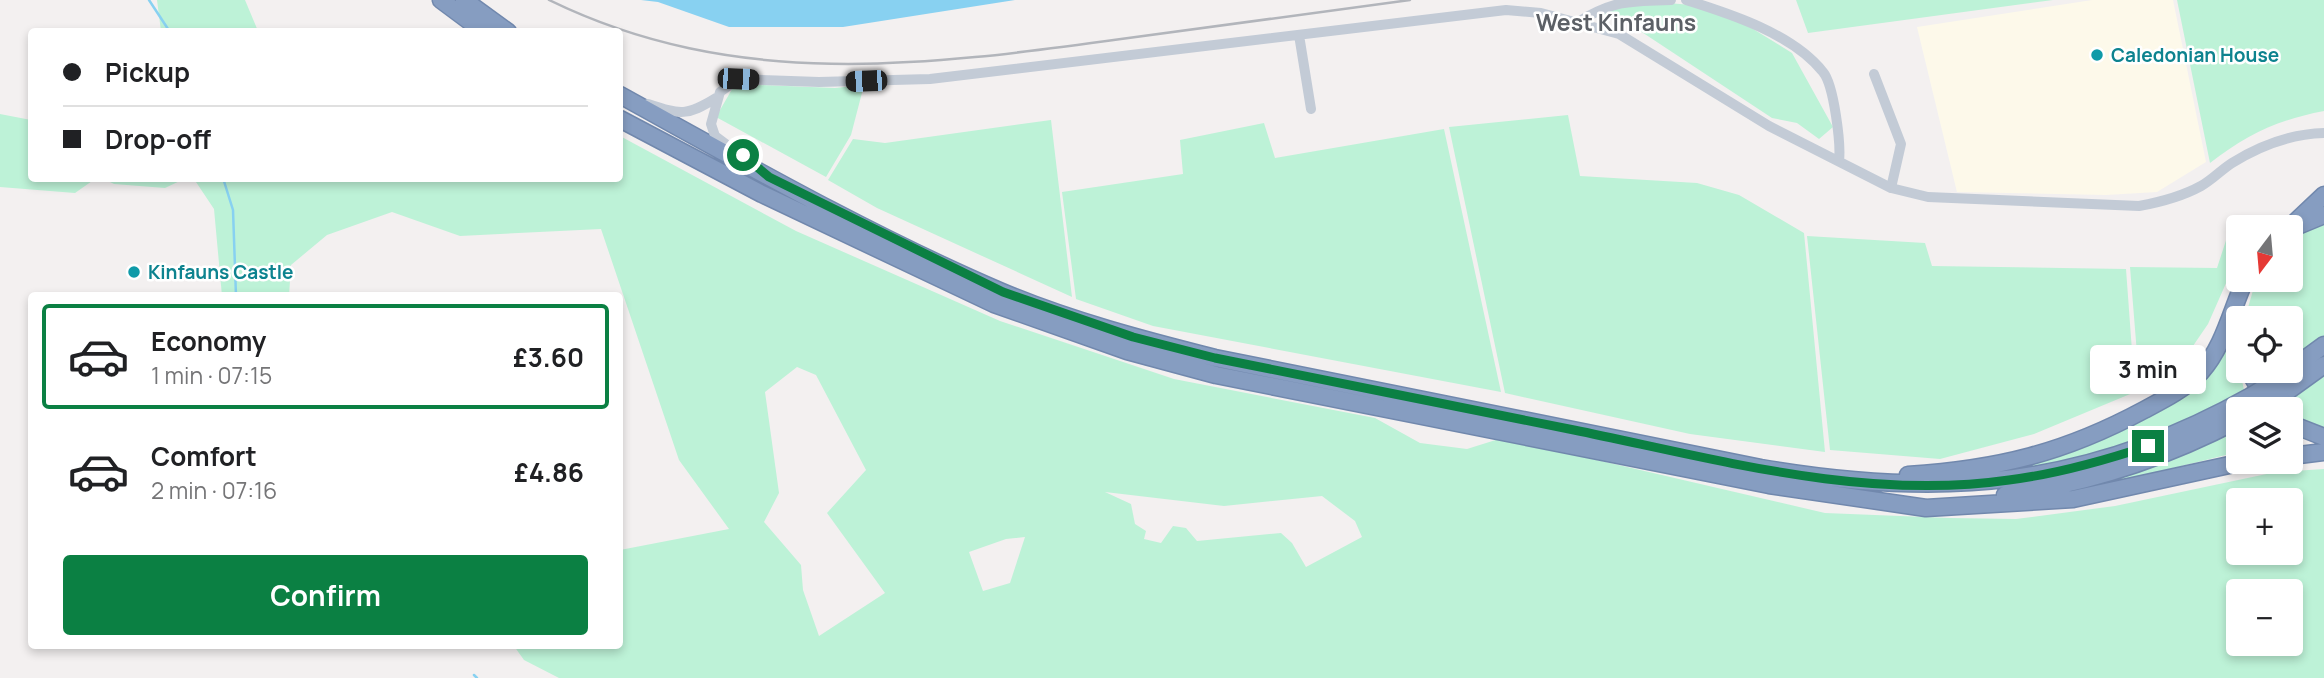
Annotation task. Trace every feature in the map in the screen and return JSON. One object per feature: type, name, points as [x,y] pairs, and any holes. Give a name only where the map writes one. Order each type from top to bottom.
[{"type":"highway","points":[[441,0],[479,28]]},
{"type":"highway","points":[[464,0],[502,28]]},
{"type":"highway","points":[[623,97],[769,177],[1003,292],[1133,337],[1215,358],[1797,474],[1898,485],[2008,481],[2076,467],[2136,450],[2226,414]]},
{"type":"highway","points":[[623,121],[762,194],[983,299],[1057,329],[1127,351],[1229,377],[1757,483],[1926,508],[2085,497],[2226,466]]},
{"type":"highway","points":[[2303,216],[2324,195]]},
{"type":"highway","points":[[2303,224],[2324,215]]},
{"type":"highway","points":[[1797,474],[1902,476],[1982,469],[2032,458],[2094,435],[2175,394],[2202,371],[2221,342],[2243,292]]},
{"type":"highway","points":[[2275,396],[2324,345]]},
{"type":"highway","points":[[2275,396],[2324,365]]},
{"type":"highway","points":[[2261,383],[2275,396]]},
{"type":"highway","points":[[1831,495],[1957,500],[2071,485],[2138,466],[2226,426]]},
{"type":"highway","points":[[2303,429],[2324,438]]},
{"type":"highway","points":[[2303,455],[2324,452]]},
{"type":"street","points":[[1578,22],[1601,6],[1628,1],[1671,0]]},
{"type":"street","points":[[1686,0],[1745,18],[1789,43],[1825,73],[1841,141],[1839,161]]},
{"type":"street","points":[[623,96],[677,114],[690,113],[716,98],[726,85],[738,79],[819,82],[930,79],[1506,10],[1541,13],[1619,34],[1769,126],[1891,187],[1928,197],[2138,206],[2173,200],[2201,186],[2230,164],[2260,147],[2298,133],[2323,133]]},
{"type":"street","points":[[1299,35],[1311,110]]},
{"type":"street","points":[[1874,75],[1901,144],[1891,187]]},
{"type":"street","points":[[716,98],[710,124],[715,136],[769,177]]},
{"type":"street","points":[[623,128],[670,152],[692,158]]},
{"type":"shaded area","points":[[2092,0],[2173,0],[2206,162],[2157,192],[2106,195],[1957,192],[1917,27]]},
{"type":"green space","points":[[157,0],[245,0],[257,28],[161,28]]},
{"type":"green space","points":[[1796,0],[2053,0],[1808,33]]},
{"type":"green space","points":[[2177,0],[2324,0],[2324,111],[2264,130],[2237,144],[2210,163]]},
{"type":"green space","points":[[1657,2],[1691,5],[1745,24],[1792,53],[1833,127],[1819,139],[1797,123],[1772,118],[1619,17],[1600,15],[1601,10]]},
{"type":"green space","points":[[735,84],[835,88],[864,85],[851,135],[826,177],[716,117]]},
{"type":"green space","points":[[0,114],[28,119],[28,182],[91,182],[75,193],[0,187]]},
{"type":"green space","points":[[1568,115],[1580,176],[1697,183],[1739,195],[1804,233],[1825,452],[1690,434],[1505,393],[1449,127]]},
{"type":"green space","points":[[1051,120],[1072,297],[877,208],[828,180],[853,139],[885,143]]},
{"type":"green space","points":[[1264,123],[1275,158],[1444,129],[1501,392],[1153,326],[1076,299],[1062,192],[1183,174],[1180,140]]},
{"type":"green space","points":[[623,138],[796,231],[1000,321],[1174,379],[1375,418],[1420,443],[1467,449],[1502,438],[1825,513],[1950,518],[2016,519],[2115,506],[2267,474],[2303,474],[2303,470],[2324,469],[2324,678],[559,678],[524,660],[516,649],[623,649],[623,549],[729,529],[679,460],[601,229],[460,236],[392,212],[327,235],[291,265],[289,292],[222,292],[214,209],[196,182],[623,182]],"holes":[[[797,367],[816,375],[866,470],[827,513],[885,593],[819,636],[803,590],[801,565],[764,522],[779,493],[765,392]],[[1105,492],[1224,506],[1322,496],[1355,521],[1362,537],[1306,567],[1292,543],[1281,533],[1197,541],[1186,528],[1173,526],[1161,543],[1144,539],[1146,531],[1135,524],[1131,504]],[[1025,537],[1010,583],[983,591],[969,552],[1006,539]]]},
{"type":"green space","points":[[110,182],[178,182],[165,188]]},
{"type":"green space","points":[[2324,217],[2324,336],[2303,353],[2303,306],[2248,306],[2253,292],[2303,292],[2303,227]]},
{"type":"green space","points":[[1807,236],[1925,243],[1932,266],[2126,269],[2135,392],[2034,434],[1940,459],[1830,450]]},
{"type":"green space","points":[[2226,240],[2226,283],[2208,324],[2182,362],[2140,391],[2130,267],[2217,268]]},
{"type":"green space","points":[[2226,340],[2226,383],[2242,383],[2244,390],[2179,422],[2110,450],[2038,470],[1966,481],[2166,401]]},
{"type":"green space","points":[[2324,374],[2324,430],[2303,420],[2303,397],[2292,397]]},
{"type":"green space","points":[[2226,434],[2226,455],[2105,485],[2041,496],[2163,463]]},
{"type":"water","points":[[641,0],[1015,0],[843,27],[729,27],[658,2]]},
{"type":"waterway","points":[[149,0],[167,28]]},
{"type":"waterway","points":[[224,182],[233,210],[236,292]]},
{"type":"waterway","points":[[474,675],[477,678]]},
{"type":"railway","points":[[549,0],[617,28]]},
{"type":"railway","points":[[623,30],[689,48],[760,59],[831,64],[903,63],[1048,49],[1410,0]]},
{"type":"place","name":"Caledonian House","points":[[2097,55]]},
{"type":"place","name":"Kinfauns Castle","points":[[134,272]]},
{"type":"district","name":"West Kinfauns","points":[[1616,23]]},
{"type":"route","points":[[743,155],[769,177],[1003,292],[1133,337],[1215,358],[1724,461],[1849,481],[1898,485],[2008,481],[2102,461],[2148,446]]}]
